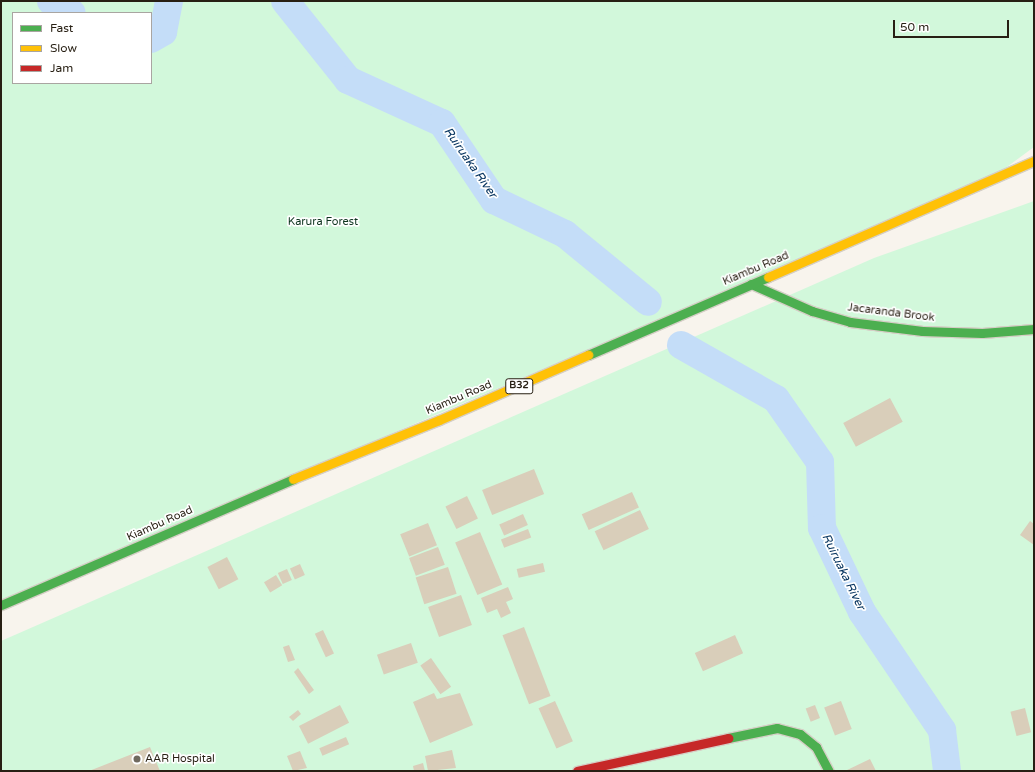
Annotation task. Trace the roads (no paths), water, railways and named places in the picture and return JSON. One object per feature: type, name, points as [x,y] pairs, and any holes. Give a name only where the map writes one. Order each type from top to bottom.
[{"type":"main road","name":"Kiambu Road","points":[[1,605],[340,459],[439,420],[1034,161]]},
{"type":"main road","name":"Jacaranda Brook","points":[[751,284],[812,311],[850,322],[945,332],[982,333],[1034,329]]},
{"type":"main road","points":[[577,771],[777,728],[800,734],[816,747],[829,771]]},
{"type":"waterway","name":"Ruiruaka River","points":[[51,1],[61,10],[68,12]]},
{"type":"waterway","name":"Ruiruaka River","points":[[152,38],[163,32],[169,1]]},
{"type":"waterway","name":"Ruiruaka River","points":[[285,1],[348,80],[442,123],[494,200],[565,234],[648,302]]},
{"type":"waterway","name":"Ruiruaka River","points":[[681,345],[776,399],[820,462],[822,528],[862,612],[942,730],[947,771]]},
{"type":"place","name":"AAR Hospital","points":[[137,759]]},
{"type":"park label","name":"Karura Forest","points":[[323,222]]}]
